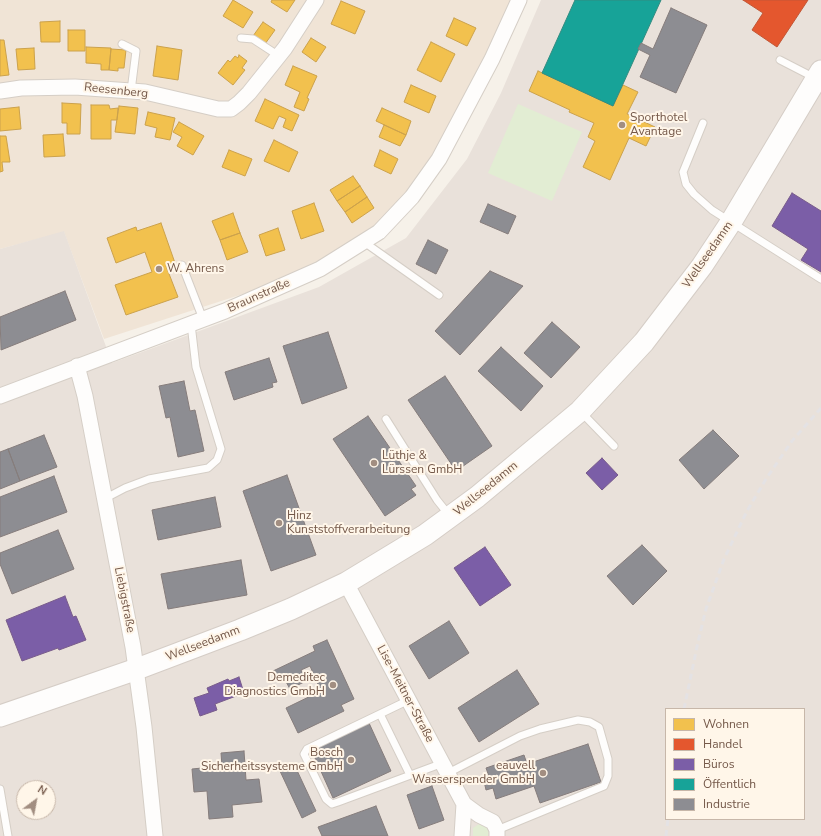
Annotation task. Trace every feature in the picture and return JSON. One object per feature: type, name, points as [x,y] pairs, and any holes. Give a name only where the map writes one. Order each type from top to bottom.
[{"type":"main road","name":"Wellseedamm","points":[[0,716],[137,669],[291,609],[346,583],[426,535],[477,498],[580,411],[644,342],[702,266],[731,222],[820,77]]},
{"type":"street","points":[[279,56],[316,0]]},
{"type":"street","name":"Braunstraße","points":[[0,396],[197,321],[320,269],[379,232],[412,197],[439,158],[492,59],[519,0]]},
{"type":"street","name":"Reesenberg","points":[[0,91],[21,88],[75,86],[145,92],[218,109],[231,109],[250,93],[279,56]]},
{"type":"street","name":"Liebigstraße","points":[[77,366],[85,396],[137,669],[155,836]]},
{"type":"street","name":"Lise-Meitner-Straße","points":[[346,583],[464,804],[479,815],[493,822],[497,833]]},
{"type":"street","points":[[462,836],[464,804]]},
{"type":"lane","points":[[240,38],[252,39],[279,56]]},
{"type":"lane","points":[[122,44],[136,51],[131,91]]},
{"type":"lane","points":[[780,60],[820,77]]},
{"type":"lane","points":[[703,123],[683,172],[686,184],[694,194],[712,210],[821,279]]},
{"type":"lane","points":[[364,242],[438,296]]},
{"type":"lane","points":[[104,499],[125,488],[149,479],[208,468],[217,460],[221,449],[196,368],[197,321],[182,265]]},
{"type":"lane","points":[[580,411],[614,446]]},
{"type":"lane","points":[[386,419],[437,500],[450,517]]},
{"type":"lane","points":[[409,700],[307,749],[304,754],[326,799],[332,804],[410,775],[445,768],[540,729],[578,720],[590,722],[599,727],[608,759],[608,776],[604,786],[497,833]]},
{"type":"lane","points":[[380,714],[410,775]]},
{"type":"lane","points":[[0,789],[8,836]]},
{"type":"shaded area","points":[[0,0],[519,0],[412,197],[320,269],[104,339],[64,232],[0,249]]},
{"type":"shaded area","points":[[541,0],[821,0],[821,836],[0,836],[0,249],[64,231],[112,363],[319,287],[406,238],[467,159],[501,93]]},
{"type":"green space","points":[[518,104],[582,132],[552,201],[488,173]]},
{"type":"green space","points":[[479,824],[485,825],[489,831],[488,836],[473,836],[473,828]]},
{"type":"building: Wohnen","points":[[233,0],[253,12],[243,28],[223,16]]},
{"type":"building: Wohnen","points":[[272,0],[295,0],[287,12],[271,2]]},
{"type":"building: Wohnen","points":[[341,1],[365,11],[355,34],[331,24]]},
{"type":"building: Wohnen","points":[[454,18],[476,28],[467,46],[446,36]]},
{"type":"building: Wohnen","points":[[60,21],[60,42],[41,42],[40,22]]},
{"type":"building: Wohnen","points":[[263,22],[275,30],[265,44],[253,36]]},
{"type":"building: Wohnen","points":[[68,30],[85,30],[85,51],[68,51]]},
{"type":"building: Wohnen","points":[[311,38],[326,47],[316,62],[302,52]]},
{"type":"building: Wohnen","points":[[0,40],[4,40],[9,75],[0,76]]},
{"type":"building: Wohnen","points":[[431,42],[455,54],[441,82],[417,70]]},
{"type":"building: Wohnen","points":[[157,46],[182,50],[178,80],[153,76]]},
{"type":"building: Wohnen","points":[[86,47],[111,48],[109,70],[101,70],[101,64],[86,63]]},
{"type":"building: Wohnen","points":[[34,48],[35,69],[18,70],[16,49]]},
{"type":"building: Wohnen","points":[[111,49],[126,50],[124,68],[118,68],[118,71],[109,70]]},
{"type":"building: Wohnen","points":[[239,55],[247,61],[242,68],[245,70],[233,85],[218,73],[228,60],[230,62],[235,56],[238,58]]},
{"type":"building: Wohnen","points":[[293,66],[317,76],[307,98],[309,99],[304,111],[294,107],[300,92],[285,85]]},
{"type":"building: Wohnen","name":"Sporthotel Avantage","points":[[538,71],[613,106],[623,85],[638,92],[627,114],[655,127],[646,146],[629,138],[610,180],[583,167],[595,141],[588,137],[594,123],[529,91]]},
{"type":"building: Wohnen","points":[[411,85],[436,96],[429,113],[404,102]]},
{"type":"building: Wohnen","points":[[265,99],[299,115],[292,131],[283,127],[286,119],[279,116],[273,129],[255,121]]},
{"type":"building: Wohnen","points":[[62,103],[81,104],[80,134],[67,134],[67,123],[62,123]]},
{"type":"building: Wohnen","points":[[91,105],[109,105],[110,109],[118,108],[117,120],[111,120],[111,139],[91,139]]},
{"type":"building: Wohnen","points":[[119,106],[138,108],[135,134],[115,132]]},
{"type":"building: Wohnen","points":[[19,107],[21,129],[0,131],[0,109]]},
{"type":"building: Wohnen","points":[[382,108],[411,121],[406,135],[376,121]]},
{"type":"building: Wohnen","points":[[148,112],[175,118],[170,140],[155,137],[157,128],[145,125]]},
{"type":"building: Wohnen","points":[[179,122],[204,136],[193,155],[177,146],[182,137],[173,132]]},
{"type":"building: Wohnen","points":[[384,125],[406,135],[400,146],[379,137]]},
{"type":"building: Wohnen","points":[[63,134],[65,156],[44,157],[43,135]]},
{"type":"building: Wohnen","points":[[0,136],[6,136],[10,162],[2,162],[3,171],[0,172]]},
{"type":"building: Wohnen","points":[[274,140],[298,152],[289,172],[264,161]]},
{"type":"building: Wohnen","points":[[229,150],[252,159],[245,176],[222,167]]},
{"type":"building: Wohnen","points":[[380,150],[398,159],[391,174],[374,166]]},
{"type":"building: Wohnen","points":[[353,176],[360,186],[337,201],[330,190]]},
{"type":"building: Wohnen","points":[[360,186],[367,197],[345,212],[337,201]]},
{"type":"building: Wohnen","points":[[367,197],[374,208],[352,223],[345,212]]},
{"type":"building: Wohnen","points":[[314,203],[324,231],[301,239],[292,211]]},
{"type":"building: Wohnen","points":[[233,213],[240,233],[220,240],[212,221]]},
{"type":"building: Wohnen","name":"W. Ahrens","points":[[161,223],[175,263],[166,266],[178,297],[126,315],[115,285],[152,272],[145,252],[116,263],[107,238],[136,227],[137,231]]},
{"type":"building: Wohnen","points":[[278,228],[285,250],[266,256],[259,235]]},
{"type":"building: Wohnen","points":[[240,233],[248,252],[227,260],[220,240]]},
{"type":"building: Handel","points":[[743,0],[808,0],[777,47],[752,30],[763,13]]},
{"type":"building: Büros","points":[[792,193],[821,211],[821,272],[801,260],[808,249],[772,226]]},
{"type":"building: Büros","points":[[602,458],[618,475],[602,490],[586,473]]},
{"type":"building: Büros","points":[[485,547],[511,585],[480,606],[454,568]]},
{"type":"building: Büros","points":[[65,596],[73,617],[76,616],[86,640],[22,661],[6,620]]},
{"type":"building: Büros","points":[[239,677],[244,693],[215,704],[217,710],[200,716],[194,698],[209,693],[207,688],[228,679],[229,681]]},
{"type":"building: Öffentlich","points":[[575,0],[661,0],[613,106],[542,73]]},
{"type":"building: Industrie","points":[[671,8],[707,25],[676,93],[640,77],[650,55],[638,49],[641,43],[653,49]]},
{"type":"building: Industrie","points":[[488,204],[516,216],[508,234],[480,222]]},
{"type":"building: Industrie","points":[[428,240],[448,250],[436,274],[416,264]]},
{"type":"building: Industrie","points":[[490,271],[523,286],[460,355],[435,331]]},
{"type":"building: Industrie","points":[[65,291],[76,320],[1,350],[0,317]]},
{"type":"building: Industrie","points":[[552,322],[580,347],[551,378],[524,353]]},
{"type":"building: Industrie","points":[[328,332],[347,388],[302,404],[283,346]]},
{"type":"building: Industrie","points":[[501,347],[543,386],[521,411],[478,371]]},
{"type":"building: Industrie","points":[[269,358],[277,382],[272,383],[273,387],[234,400],[225,372]]},
{"type":"building: Industrie","name":"Lüthje & Lürssen GmbH","points":[[445,376],[492,446],[456,471],[408,400]]},
{"type":"building: Industrie","points":[[184,381],[190,411],[195,410],[204,451],[178,457],[170,417],[166,418],[159,386]]},
{"type":"building: Industrie","name":"Lüthje & Lürssen GmbH","points":[[368,416],[416,486],[411,489],[416,495],[385,516],[333,439]]},
{"type":"building: Industrie","points":[[713,430],[739,456],[704,489],[679,460]]},
{"type":"building: Industrie","points":[[44,435],[57,467],[20,481],[8,449]]},
{"type":"building: Industrie","points":[[8,449],[20,481],[0,489],[0,452]]},
{"type":"building: Industrie","name":"Hinz Kunststoffverarbeitung","points":[[287,475],[316,555],[271,571],[243,491]]},
{"type":"building: Industrie","points":[[54,476],[67,512],[0,537],[0,497]]},
{"type":"building: Industrie","points":[[215,497],[221,527],[158,540],[152,510]]},
{"type":"building: Industrie","points":[[58,530],[74,569],[12,594],[0,564],[0,553]]},
{"type":"building: Industrie","points":[[642,545],[667,571],[633,605],[607,576]]},
{"type":"building: Industrie","points":[[241,560],[247,595],[168,609],[161,574]]},
{"type":"building: Industrie","points":[[449,621],[469,653],[429,679],[409,646]]},
{"type":"building: Industrie","name":"Demeditec Diagnostics GmbH","points":[[327,640],[354,699],[341,705],[344,711],[298,733],[286,708],[321,691],[310,666],[301,670],[306,681],[290,689],[284,678],[277,681],[273,671],[315,651],[313,646]]},
{"type":"building: Industrie","points":[[517,670],[539,704],[479,742],[458,708]]},
{"type":"building: Industrie","name":"Bosch Sicherheitssysteme GmbH","points":[[369,723],[391,771],[333,798],[311,749]]},
{"type":"building: Industrie","name":"eauvell Wasserspender GmbH","points":[[588,744],[601,782],[540,803],[534,786],[496,799],[493,788],[486,790],[484,781],[490,779],[486,768],[524,755],[527,764]]},
{"type":"building: Industrie","points":[[244,751],[246,780],[259,779],[262,802],[232,805],[233,817],[209,819],[207,791],[194,792],[192,769],[222,766],[221,753]]},
{"type":"building: Industrie","points":[[294,764],[316,811],[302,818],[280,771]]},
{"type":"building: Industrie","points":[[432,786],[444,820],[419,829],[407,795]]},
{"type":"building: Industrie","points":[[376,806],[388,836],[322,836],[318,827]]},
{"type":"railway","points":[[684,708],[706,609],[724,559],[747,511],[766,479],[792,441],[821,408]]},
{"type":"railway","points":[[666,836],[668,820]]},
{"type":"place","name":"Sporthotel Avantage","points":[[622,125]]},
{"type":"place","name":"W. Ahrens","points":[[159,269]]},
{"type":"place","name":"Lüthje & Lürssen GmbH","points":[[374,463]]},
{"type":"place","name":"Hinz Kunststoffverarbeitung","points":[[279,523]]},
{"type":"place","name":"Demeditec Diagnostics GmbH","points":[[333,685]]},
{"type":"place","name":"Bosch Sicherheitssysteme GmbH","points":[[351,760]]},
{"type":"place","name":"eauvell Wasserspender GmbH","points":[[543,773]]}]
